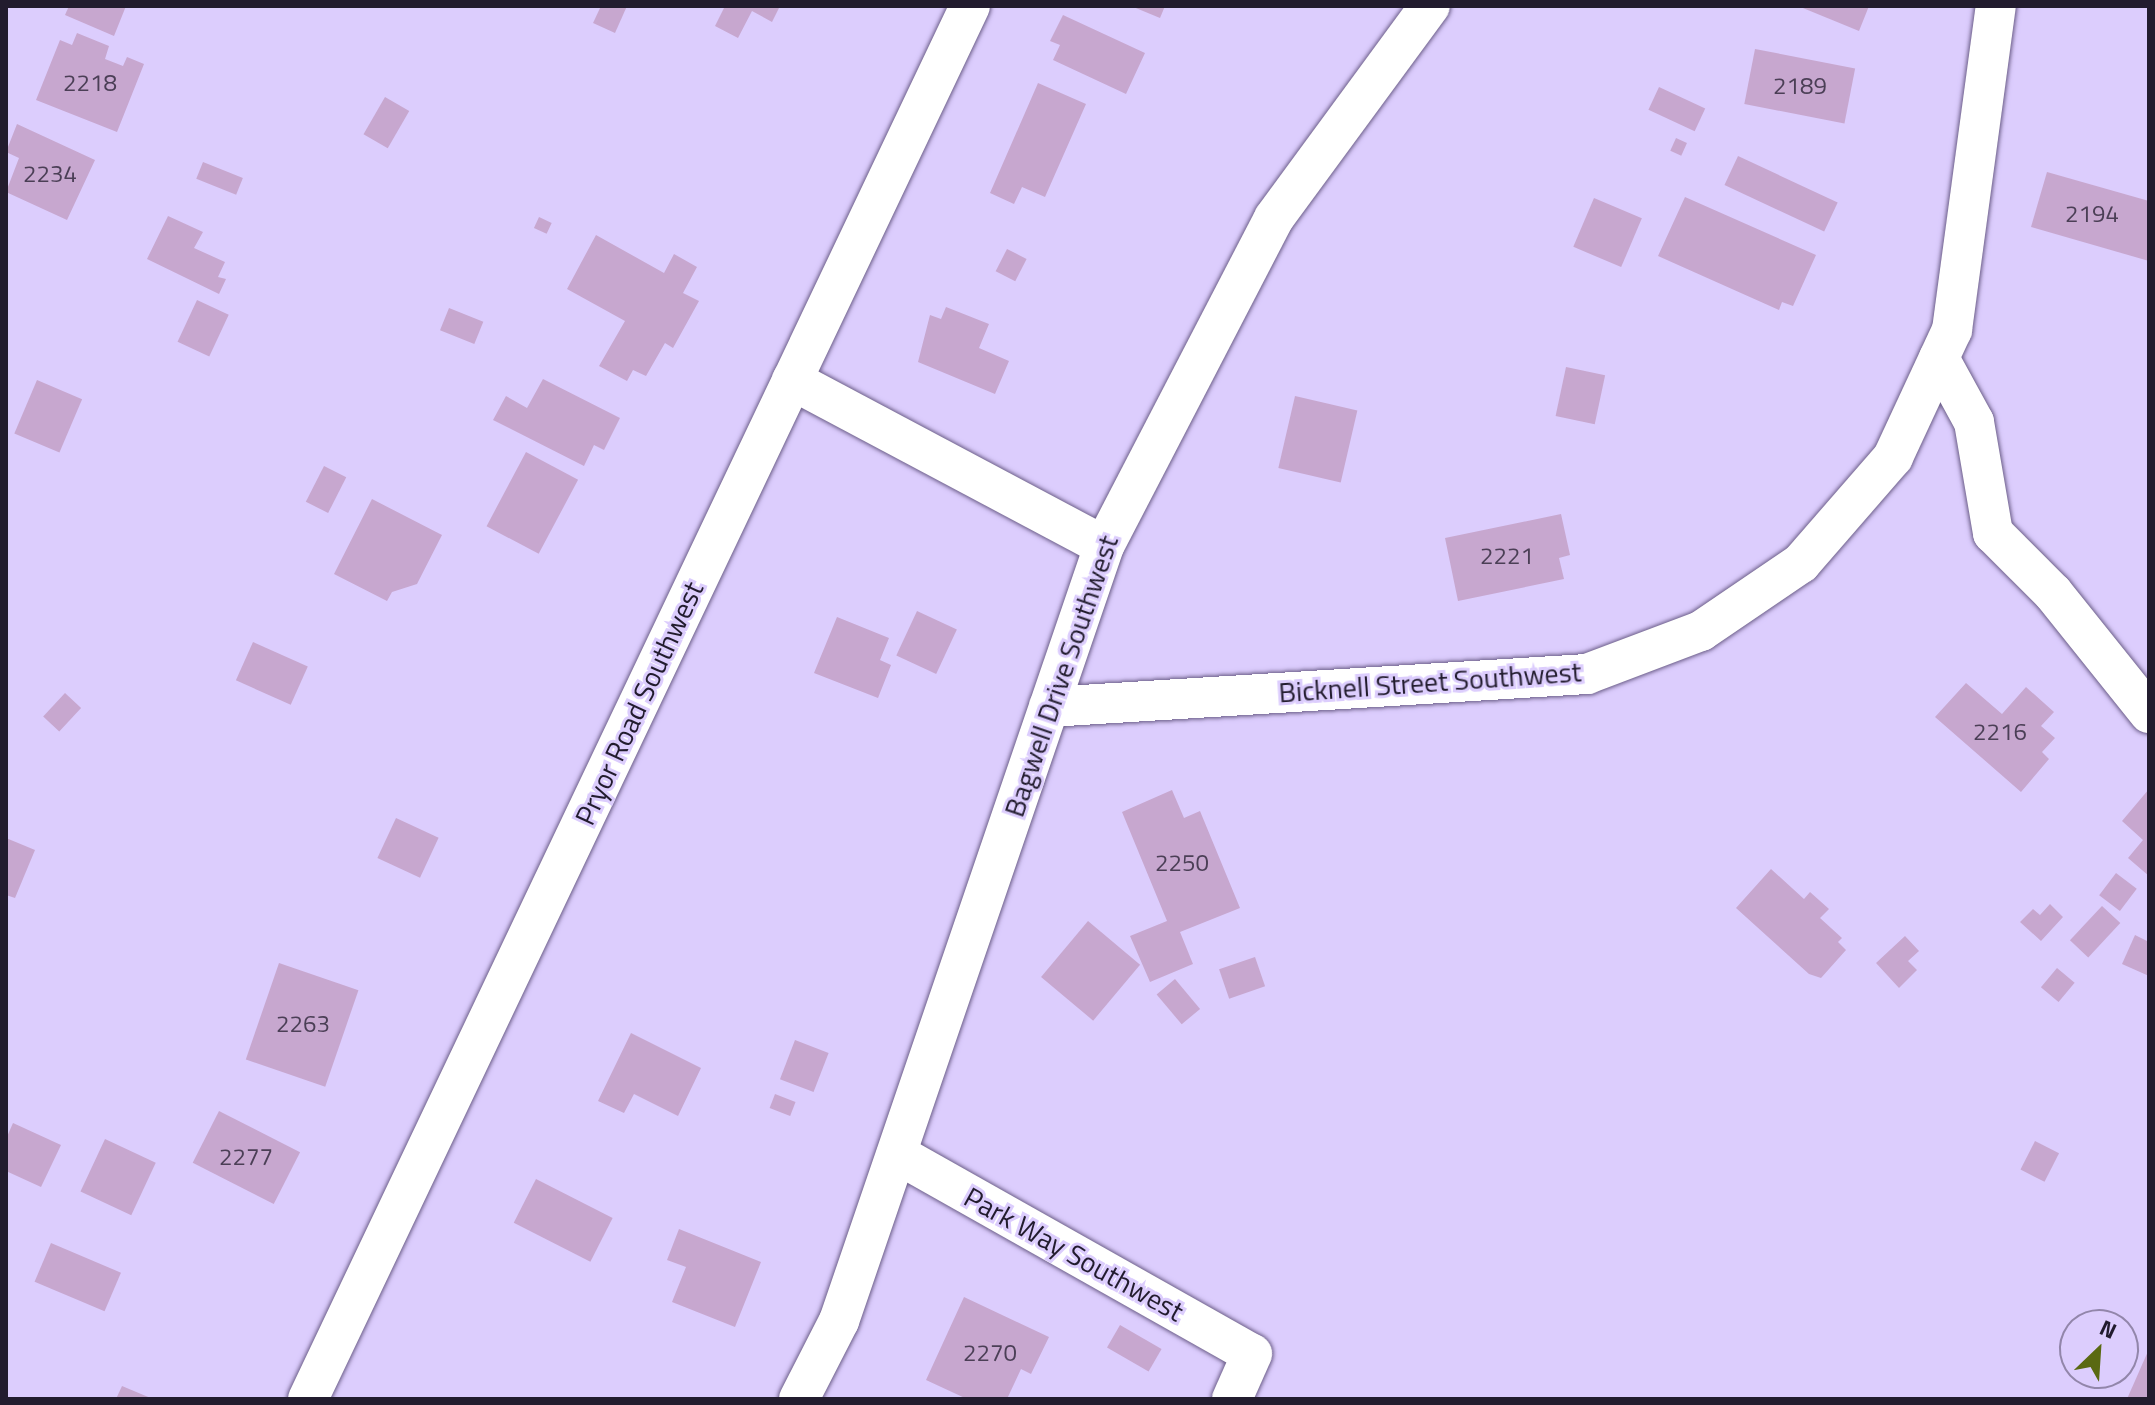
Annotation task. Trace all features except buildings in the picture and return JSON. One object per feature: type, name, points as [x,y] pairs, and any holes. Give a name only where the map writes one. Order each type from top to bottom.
[{"type":"street","name":"Pryor Road Southwest","points":[[308,1399],[970,6]]},
{"type":"street","name":"Bagwell Drive Southwest","points":[[799,1399],[839,1321],[1104,546],[1274,218],[1430,6]]},
{"type":"street","name":"Bicknell Street Southwest","points":[[1049,707],[1587,674],[1701,631],[1801,563],[1893,457],[1952,330],[1996,6]]},
{"type":"street","points":[[1939,358],[1974,422],[1993,533],[2053,593],[2149,713]]},
{"type":"street","points":[[792,380],[1104,546]]},
{"type":"street","name":"Park Way Southwest","points":[[897,1154],[1252,1354],[1232,1399]]}]
